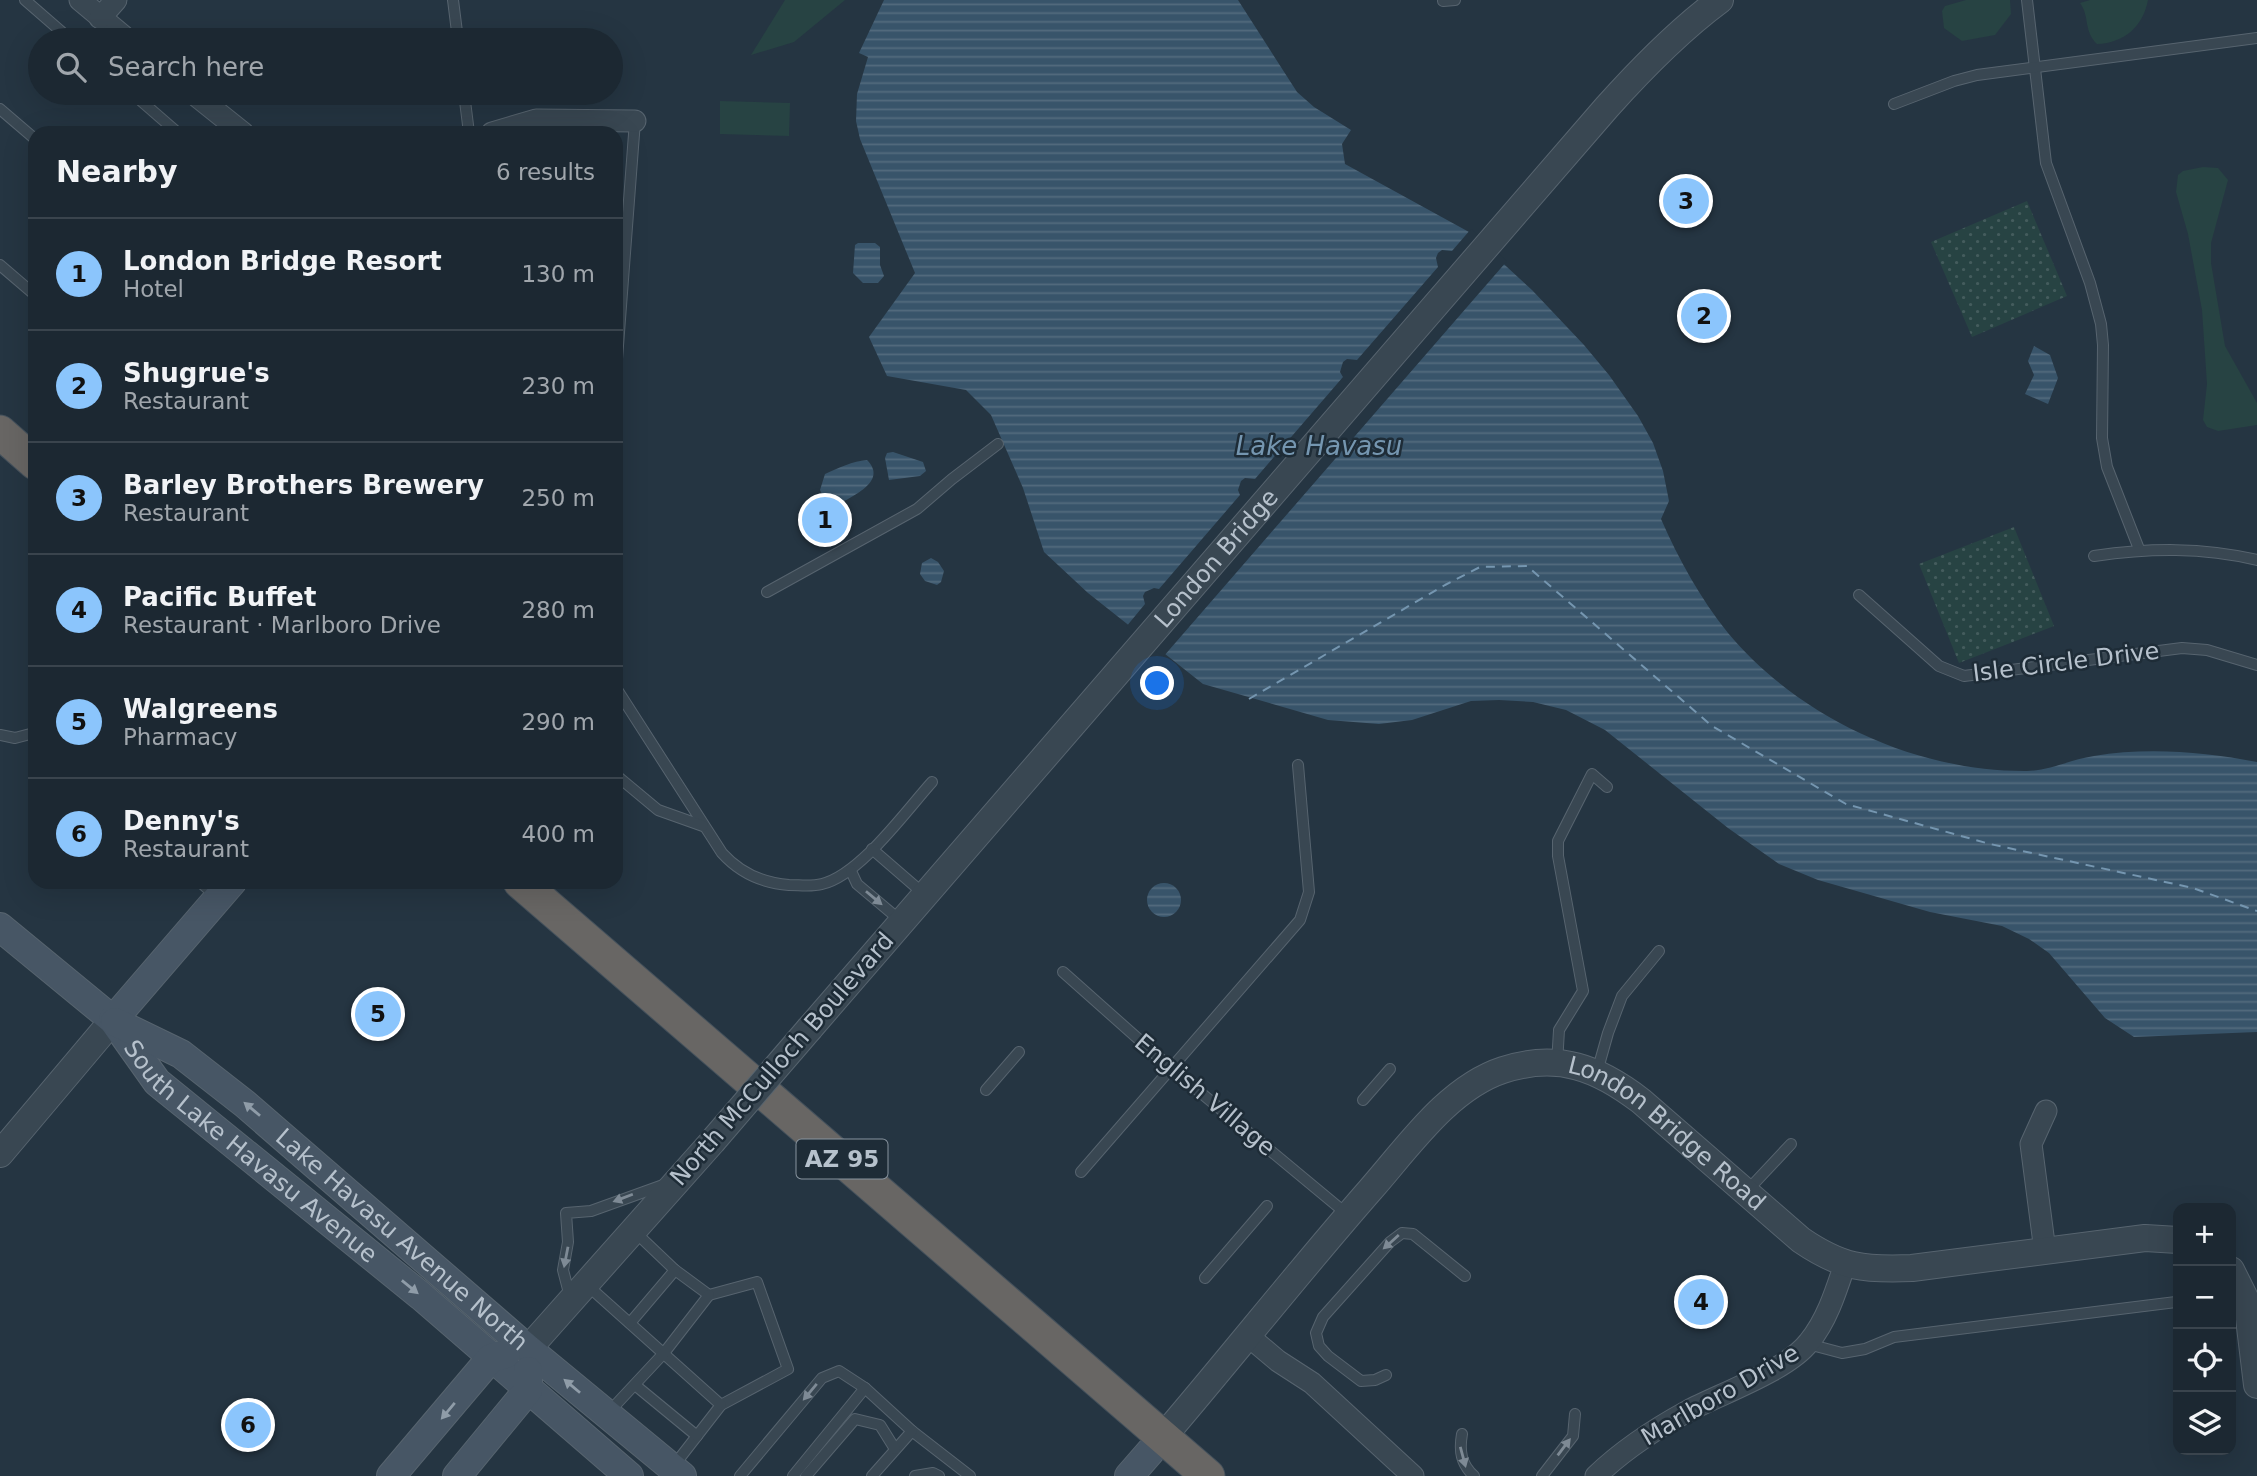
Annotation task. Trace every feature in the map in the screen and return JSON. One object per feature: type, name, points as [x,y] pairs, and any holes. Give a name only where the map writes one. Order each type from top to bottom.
[{"type":"highway","points":[[0,432],[28,457]]},
{"type":"highway","name":"AZ 95","points":[[528,889],[1208,1476]]},
{"type":"main road","points":[[113,1020],[215,889]]},
{"type":"main road","name":"South Lake Havasu Avenue","points":[[2,933],[113,1020],[157,1082],[421,1296],[498,1365]]},
{"type":"main road","name":"Lake Havasu Avenue North","points":[[113,1020],[181,1054],[246,1104],[528,1349],[677,1472]]},
{"type":"main road","points":[[391,1476],[498,1365],[528,1349],[528,1390],[457,1476]]},
{"type":"main road","name":"Lake Havasu Avenue North","points":[[498,1365],[629,1476]]},
{"type":"main road","points":[[1129,1476],[1163,1437]]},
{"type":"street","points":[[80,0],[113,28]]},
{"type":"street","points":[[100,18],[116,0]]},
{"type":"street","name":"London Bridge","points":[[1036,768],[1641,69],[1720,0]]},
{"type":"street","points":[[206,105],[228,126]]},
{"type":"street","points":[[516,126],[536,120],[635,121]]},
{"type":"street","name":"North McCulloch Boulevard","points":[[528,1349],[712,1142],[924,894],[1036,768]]},
{"type":"street","points":[[0,1154],[113,1020]]},
{"type":"street","name":"London Bridge Road","points":[[1163,1437],[1348,1215],[1447,1104],[1472,1084],[1502,1070],[1532,1063],[1588,1068],[1614,1080],[1801,1240],[1822,1254],[1845,1264],[1877,1269],[1912,1268],[2145,1238],[2173,1240]]},
{"type":"street","points":[[2045,1251],[2031,1144],[2046,1111]]},
{"type":"street","name":"Marlboro Drive","points":[[1595,1476],[1616,1457],[1659,1428],[1770,1371],[1808,1344],[1832,1302],[1845,1264]]},
{"type":"street","points":[[2236,1278],[2252,1302],[2257,1385]]},
{"type":"street","points":[[1247,1335],[1278,1361],[1312,1383],[1413,1476]]},
{"type":"lane","points":[[24,0],[57,28]]},
{"type":"lane","points":[[453,0],[456,28]]},
{"type":"lane","points":[[2027,0],[2046,163],[2090,283],[2101,324],[2102,438],[2106,467],[2139,550]]},
{"type":"lane","points":[[1894,104],[1965,77],[2257,38]]},
{"type":"lane","points":[[146,105],[170,126]]},
{"type":"lane","points":[[466,105],[468,126]]},
{"type":"lane","points":[[0,109],[28,133]]},
{"type":"lane","points":[[623,280],[635,121]]},
{"type":"lane","points":[[0,265],[28,289]]},
{"type":"lane","points":[[768,592],[916,509],[998,444]]},
{"type":"lane","points":[[2094,556],[2139,550],[2204,551],[2257,560]]},
{"type":"lane","name":"Isle Circle Drive","points":[[1859,595],[1939,666],[1959,675],[1977,676],[2182,648],[2207,650],[2257,666]]},
{"type":"lane","points":[[623,699],[703,826],[727,859],[739,869],[760,879],[813,886],[836,880],[851,871],[932,782]]},
{"type":"lane","points":[[0,735],[15,738],[28,735]]},
{"type":"lane","points":[[1081,1172],[1300,920],[1309,892],[1298,765]]},
{"type":"lane","points":[[1557,1064],[1559,1031],[1583,991],[1558,856],[1558,841],[1592,774],[1607,787]]},
{"type":"lane","points":[[623,781],[658,810],[703,826]]},
{"type":"lane","points":[[872,849],[924,894]]},
{"type":"lane","points":[[851,871],[857,884],[901,921]]},
{"type":"lane","points":[[1597,1072],[1622,996],[1659,951]]},
{"type":"lane","name":"English Village","points":[[1063,972],[1171,1068],[1348,1215]]},
{"type":"lane","points":[[986,1090],[1018,1052]]},
{"type":"lane","points":[[1363,1100],[1390,1069]]},
{"type":"lane","points":[[1746,1192],[1791,1143]]},
{"type":"lane","points":[[679,1179],[591,1211],[566,1213],[568,1239],[563,1269],[579,1292],[630,1323],[721,1405]]},
{"type":"lane","points":[[1205,1278],[1267,1206]]},
{"type":"lane","points":[[633,1231],[675,1270],[709,1295]]},
{"type":"lane","points":[[1386,1375],[1375,1380],[1361,1381],[1328,1356],[1319,1346],[1316,1333],[1323,1317],[1390,1242],[1402,1233],[1413,1234],[1465,1276]]},
{"type":"lane","points":[[630,1323],[675,1270]]},
{"type":"lane","points":[[607,1415],[664,1353],[709,1295],[757,1282],[788,1369],[721,1405],[696,1436],[677,1472]]},
{"type":"lane","points":[[1808,1344],[1842,1353],[1866,1349],[1894,1337],[2173,1302]]},
{"type":"lane","points":[[740,1476],[822,1378],[839,1371],[865,1388],[912,1431],[970,1476]]},
{"type":"lane","points":[[635,1385],[696,1436]]},
{"type":"lane","points":[[793,1476],[865,1388]]},
{"type":"lane","points":[[1542,1476],[1573,1436],[1575,1414]]},
{"type":"lane","points":[[806,1476],[855,1419],[880,1425],[895,1449]]},
{"type":"lane","points":[[872,1476],[912,1431]]},
{"type":"lane","points":[[1462,1434],[1459,1451],[1467,1469],[1474,1476]]},
{"type":"lane","points":[[915,1476],[933,1473],[939,1476]]},
{"type":"green space","points":[[785,0],[845,0],[794,42],[751,55]]},
{"type":"green space","points":[[1966,0],[2010,0],[2011,14],[1995,35],[1962,41],[1944,28],[1942,11],[1945,6]]},
{"type":"green space","points":[[2090,0],[2148,0],[2142,18],[2131,31],[2116,40],[2097,44],[2090,34],[2080,3]]},
{"type":"green space","points":[[720,101],[790,103],[789,136],[720,134]]},
{"type":"green space","points":[[2203,167],[2218,168],[2228,180],[2211,243],[2211,263],[2225,346],[2257,403],[2257,425],[2218,431],[2207,427],[2203,420],[2207,384],[2202,310],[2188,234],[2176,192],[2178,175],[2183,171]]},
{"type":"green space","points":[[2027,201],[2067,296],[1972,337],[1931,242]]},
{"type":"green space","points":[[2014,527],[2054,626],[1959,663],[1919,564]]},
{"type":"water","name":"Lake Havasu","points":[[884,0],[1238,0],[1297,92],[1314,107],[1351,130],[1342,144],[1345,164],[1469,232],[1532,290],[1609,375],[1653,443],[1663,471],[1669,501],[1661,519],[1691,578],[1728,633],[1789,691],[1862,734],[1902,750],[1943,762],[1985,769],[2027,771],[2114,753],[2155,751],[2196,753],[2257,762],[2257,1032],[2134,1037],[2105,1018],[2049,953],[2029,939],[2002,926],[1930,912],[1818,880],[1779,864],[1728,828],[1605,730],[1566,710],[1533,702],[1471,701],[1412,720],[1379,724],[1328,720],[1203,684],[1088,593],[1044,552],[1023,488],[991,415],[966,390],[887,376],[869,337],[915,273],[860,139],[856,121],[857,94],[868,57],[859,53]]},
{"type":"water","points":[[875,243],[880,247],[880,265],[884,276],[878,283],[863,283],[853,273],[855,245]]},
{"type":"water","points":[[2034,346],[2050,355],[2058,378],[2048,404],[2025,394],[2034,375],[2028,361]]},
{"type":"water","points":[[893,452],[923,462],[926,471],[920,476],[889,480],[885,458],[887,453]]},
{"type":"water","points":[[867,460],[873,468],[873,475],[865,488],[834,507],[827,505],[820,490],[825,474],[851,463]]},
{"type":"water","points":[[931,558],[938,562],[944,571],[941,582],[937,585],[925,581],[920,574],[922,563]]},
{"type":"water","points":[[1164,883],[1176,888],[1181,900],[1176,912],[1164,917],[1152,912],[1147,900],[1152,888]]},
{"type":"pier","points":[[1471,229],[1507,261],[1163,657],[1126,627],[1145,604],[1145,592],[1159,589],[1240,495],[1238,490],[1241,481],[1245,478],[1255,479],[1343,377],[1340,372],[1343,362],[1347,359],[1357,360],[1438,267],[1438,253],[1442,250],[1452,251]]},
{"type":"ferry route","points":[[1249,699],[1480,567],[1527,566],[1712,726],[1846,804],[1990,844],[2193,888],[2257,911]]},
{"type":"place","name":"Barley Brothers Brewery","points":[[1686,201]]},
{"type":"place","name":"Shugrue's","points":[[1704,316]]},
{"type":"place","name":"London Bridge Resort","points":[[825,520]]},
{"type":"place","name":"Walgreens","points":[[378,1014]]},
{"type":"place","name":"Pacific Buffet","points":[[1701,1302]]},
{"type":"place","name":"Denny's","points":[[248,1425]]}]
